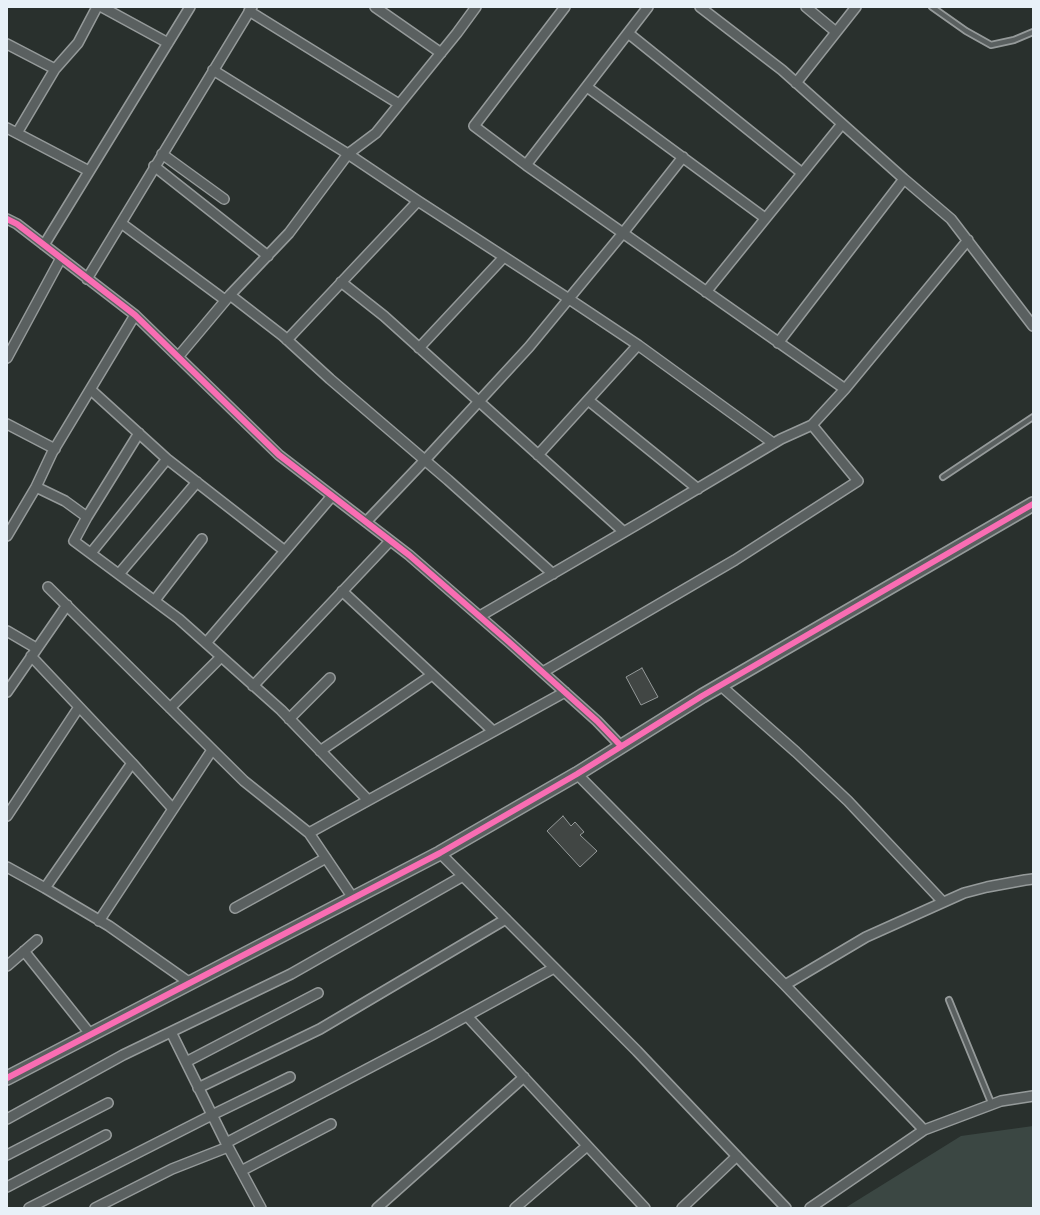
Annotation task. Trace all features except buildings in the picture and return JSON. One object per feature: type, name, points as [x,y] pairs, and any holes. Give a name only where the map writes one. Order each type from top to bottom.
[{"type":"street","points":[[17,133],[55,70],[78,43],[97,7]]},
{"type":"street","points":[[102,7],[168,42]]},
{"type":"street","points":[[44,246],[190,7]]},
{"type":"street","points":[[375,7],[385,10],[441,53]]},
{"type":"street","points":[[178,357],[228,298],[289,233],[348,154],[376,133],[476,7]]},
{"type":"street","points":[[565,7],[474,126],[526,165],[845,389]]},
{"type":"street","points":[[526,165],[648,7]]},
{"type":"street","points":[[700,7],[782,70],[951,219],[1033,326]]},
{"type":"street","points":[[806,7],[836,32]]},
{"type":"street","points":[[796,83],[856,7]]},
{"type":"street","points":[[87,279],[250,9],[399,104]]},
{"type":"street","points":[[628,33],[802,173]]},
{"type":"street","points":[[7,44],[55,70]]},
{"type":"street","points":[[213,70],[348,154],[569,299],[638,345],[773,443]]},
{"type":"street","points":[[587,86],[765,218]]},
{"type":"street","points":[[706,292],[842,124]]},
{"type":"street","points":[[7,128],[89,171]]},
{"type":"street","points":[[162,154],[224,199]]},
{"type":"street","points":[[366,522],[530,347],[683,157]]},
{"type":"street","points":[[154,166],[268,256]]},
{"type":"street","points":[[778,343],[904,179]]},
{"type":"street","points":[[287,340],[418,201]]},
{"type":"street","points":[[7,220],[17,224],[135,315],[279,455],[409,555],[543,672],[597,721],[621,746]]},
{"type":"street","points":[[121,223],[287,340],[553,574]]},
{"type":"street","points":[[480,616],[698,489],[773,443],[812,425],[845,389],[968,240]]},
{"type":"street","points":[[419,348],[504,257]]},
{"type":"street","points":[[7,358],[61,258]]},
{"type":"street","points":[[341,282],[384,316],[624,532]]},
{"type":"street","points":[[7,536],[36,487],[55,449],[135,315]]},
{"type":"street","points":[[538,456],[638,345]]},
{"type":"street","points":[[91,390],[167,459],[285,551]]},
{"type":"street","points":[[588,400],[698,489]]},
{"type":"street","points":[[7,424],[55,449]]},
{"type":"street","points":[[543,672],[735,560],[858,481],[812,425]]},
{"type":"street","points":[[139,433],[86,517],[74,541],[180,618],[289,719],[368,800]]},
{"type":"street","points":[[91,553],[167,459]]},
{"type":"street","points":[[119,574],[197,482]]},
{"type":"street","points":[[36,487],[65,501],[86,517]]},
{"type":"street","points":[[206,643],[332,496]]},
{"type":"street","points":[[7,1078],[440,853],[577,774],[720,685],[1033,504]]},
{"type":"street","points":[[155,600],[202,539]]},
{"type":"street","points":[[253,686],[390,540]]},
{"type":"street","points":[[48,587],[244,781],[309,833],[353,898]]},
{"type":"street","points":[[342,591],[493,731]]},
{"type":"street","points":[[7,692],[67,605]]},
{"type":"street","points":[[7,631],[34,652],[79,706],[173,809]]},
{"type":"street","points":[[170,708],[221,657]]},
{"type":"street","points":[[320,751],[432,675]]},
{"type":"street","points":[[289,719],[330,678]]},
{"type":"street","points":[[720,685],[796,752],[848,801],[943,902]]},
{"type":"street","points":[[309,833],[565,692]]},
{"type":"street","points":[[7,816],[79,706]]},
{"type":"street","points":[[99,921],[212,750]]},
{"type":"street","points":[[45,888],[132,763]]},
{"type":"street","points":[[577,774],[785,985],[924,1130]]},
{"type":"street","points":[[440,853],[637,1051],[786,1208]]},
{"type":"street","points":[[235,908],[326,858]]},
{"type":"street","points":[[7,866],[99,921],[190,983]]},
{"type":"street","points":[[7,1119],[123,1055],[291,974],[463,876]]},
{"type":"street","points":[[785,985],[866,938],[964,893],[987,887],[1033,879]]},
{"type":"street","points":[[198,1088],[320,1029],[506,919]]},
{"type":"street","points":[[7,966],[37,940]]},
{"type":"street","points":[[24,951],[91,1035]]},
{"type":"street","points":[[95,1208],[108,1205],[172,1168],[227,1145],[554,968]]},
{"type":"street","points":[[186,1062],[318,993]]},
{"type":"street","points":[[467,1016],[645,1208]]},
{"type":"street","points":[[171,1032],[227,1145],[261,1208]]},
{"type":"street","points":[[29,1208],[290,1077]]},
{"type":"street","points":[[378,1208],[524,1077]]},
{"type":"street","points":[[810,1208],[924,1130],[1001,1101],[1033,1096]]},
{"type":"street","points":[[7,1155],[108,1103]]},
{"type":"street","points":[[241,1172],[331,1124]]},
{"type":"street","points":[[7,1187],[106,1135]]},
{"type":"street","points":[[515,1208],[587,1146]]},
{"type":"street","points":[[682,1208],[737,1156]]},
{"type":"lane","points":[[932,7],[966,31],[991,45],[1014,40],[1033,32]]},
{"type":"lane","points":[[942,477],[1033,417]]},
{"type":"lane","points":[[949,1000],[992,1105]]},
{"type":"shaded area","points":[[1033,1126],[1033,1208],[845,1208],[961,1136]]},
{"type":"cycle path","points":[[7,219],[17,224],[135,315],[279,455],[409,555],[597,721],[621,746]]},
{"type":"cycle path","points":[[7,1078],[440,853],[577,774],[702,696],[1033,504]]}]
